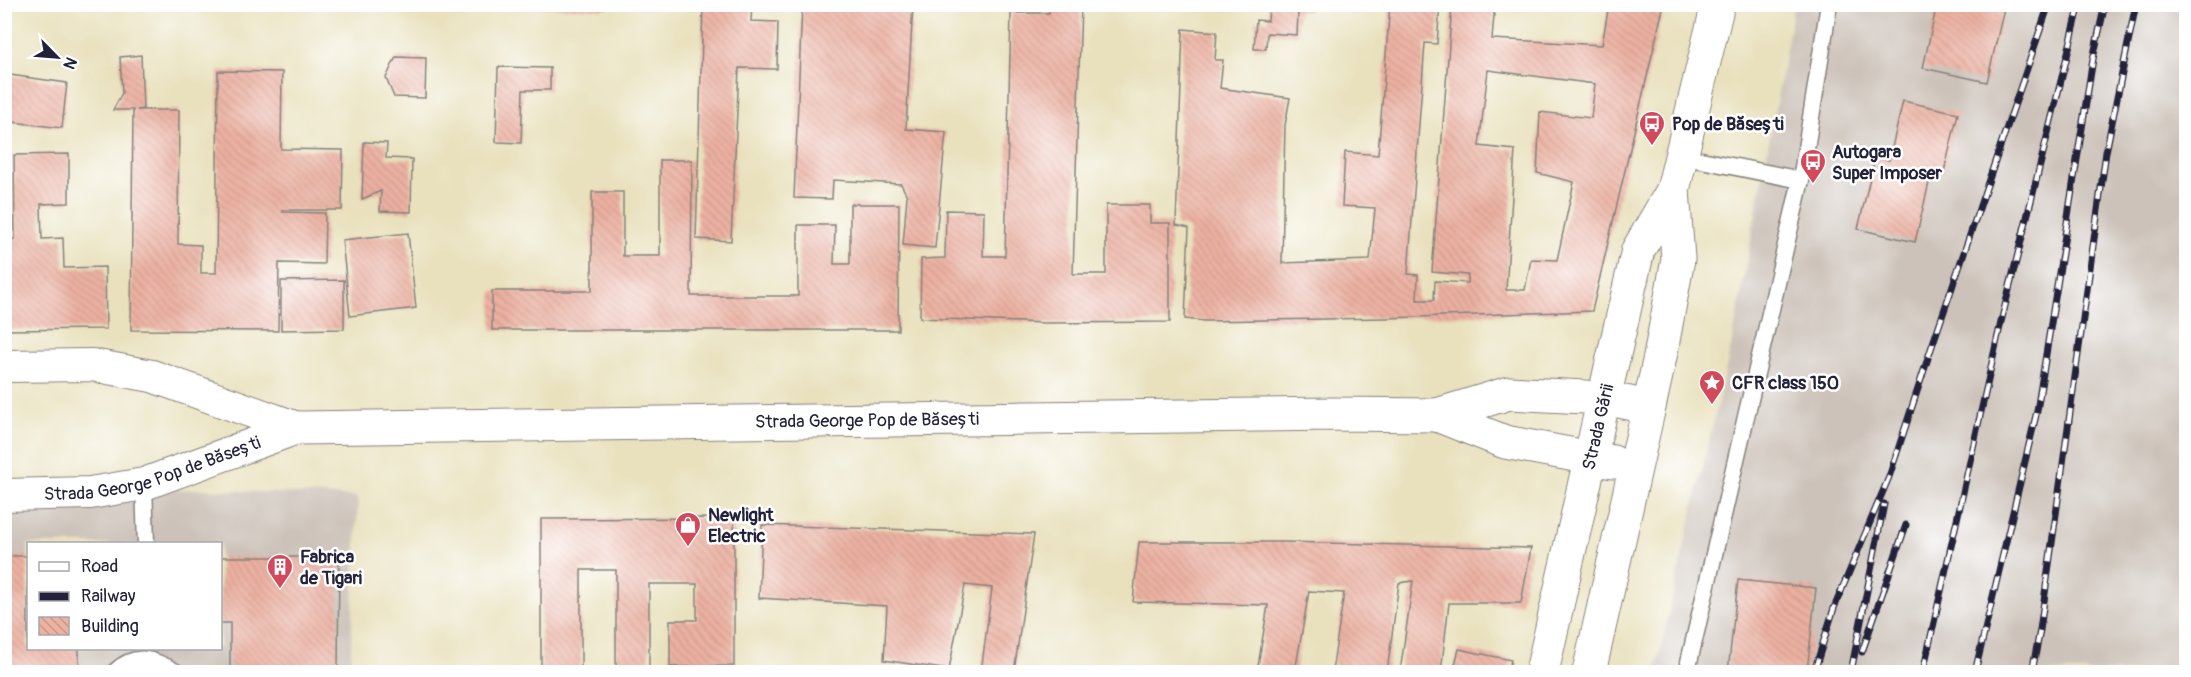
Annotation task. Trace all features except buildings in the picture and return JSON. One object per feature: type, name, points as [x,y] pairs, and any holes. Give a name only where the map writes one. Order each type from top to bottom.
[{"type":"main road","name":"Strada Gării","points":[[1542,672],[1638,250],[1673,189],[1718,4]]},
{"type":"main road","name":"Strada Gării","points":[[1589,672],[1649,407],[1678,259],[1673,189]]},
{"type":"main road","name":"Strada George Pop de Băsești","points":[[297,428],[1332,414],[1437,416],[1509,393],[1604,398],[1649,407]]},
{"type":"main road","name":"Strada George Pop de Băsești","points":[[1437,416],[1505,442],[1635,466]]},
{"type":"street","name":"Strada George Pop de Băsești","points":[[4,366],[92,366],[152,376],[297,428]]},
{"type":"street","name":"Strada George Pop de Băsești","points":[[4,495],[90,493],[144,484],[297,428]]},
{"type":"lane","points":[[1689,662],[1801,180],[1829,4]]},
{"type":"lane","points":[[1681,156],[1801,180]]},
{"type":"lane","points":[[144,484],[146,542]]},
{"type":"lane","points":[[115,672],[142,654],[176,672]]},
{"type":"shaded area","points":[[1794,5],[2186,5],[2186,672],[1655,672],[1733,338]]},
{"type":"shaded area","points":[[202,489],[358,497],[350,672],[5,672],[4,494]]},
{"type":"railway","points":[[1814,672],[1834,608],[1889,477],[2049,4]]},
{"type":"railway","points":[[1923,672],[2001,322],[2080,4]]},
{"type":"railway","points":[[1975,672],[2037,411],[2093,59],[2105,4]]},
{"type":"railway","points":[[2032,672],[2040,630],[2106,152],[2136,4]]},
{"type":"railway","points":[[1851,672],[1884,504]]},
{"type":"railway","points":[[1862,652],[1906,525]]},
{"type":"place","name":"Pop de Băsești","points":[[1652,147]]},
{"type":"place","name":"Autogara Super Imposer","points":[[1813,185]]},
{"type":"place","name":"CFR class 150","points":[[1712,406]]},
{"type":"place","name":"Newlight Electric","points":[[688,548]]},
{"type":"place","name":"Fabrica de Tigari","points":[[280,590]]}]
